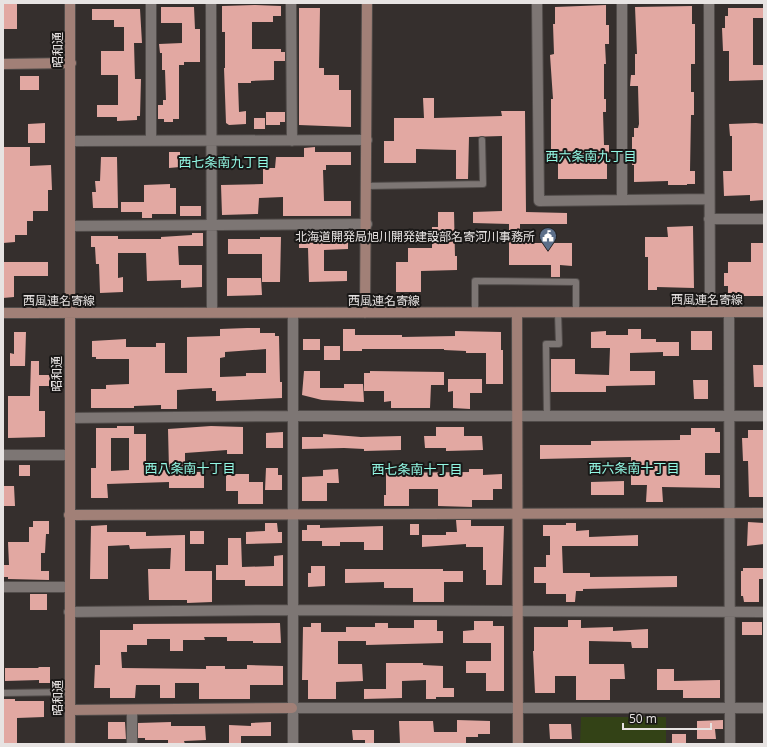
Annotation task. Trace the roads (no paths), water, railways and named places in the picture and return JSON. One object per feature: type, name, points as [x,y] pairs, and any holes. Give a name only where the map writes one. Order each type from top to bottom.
[{"type":"street","name":"昭和通","points":[[70,3],[70,744]]},
{"type":"street","points":[[151,3],[151,140]]},
{"type":"street","points":[[211,3],[212,312]]},
{"type":"street","points":[[291,3],[292,141]]},
{"type":"street","points":[[365,313],[367,224],[367,3]]},
{"type":"street","points":[[537,3],[539,201],[708,199]]},
{"type":"street","points":[[622,3],[622,199]]},
{"type":"street","points":[[709,3],[708,199],[710,312]]},
{"type":"street","points":[[3,64],[70,63]]},
{"type":"street","points":[[71,141],[367,140]]},
{"type":"street","points":[[709,219],[764,220]]},
{"type":"street","points":[[70,226],[367,224]]},
{"type":"street","points":[[729,312],[730,744]]},
{"type":"street","name":"西風連名寄線","points":[[3,313],[764,312]]},
{"type":"street","points":[[292,744],[291,515],[293,313]]},
{"type":"street","points":[[517,313],[518,744]]},
{"type":"street","points":[[70,418],[292,416],[764,416]]},
{"type":"street","points":[[3,455],[69,455]]},
{"type":"street","points":[[69,515],[764,513]]},
{"type":"street","points":[[3,587],[69,587]]},
{"type":"street","points":[[69,612],[292,610],[764,612]]},
{"type":"street","points":[[70,710],[292,708],[764,708]]},
{"type":"street","points":[[132,710],[132,744]]},
{"type":"lane","points":[[367,186],[483,184],[482,140]]},
{"type":"lane","points":[[474,313],[475,281],[576,282],[576,313]]},
{"type":"lane","points":[[547,417],[546,344],[559,344],[558,313]]},
{"type":"lane","points":[[3,693],[70,692]]},
{"type":"place","name":"北海道開発局旭川開発建設部名寄河川事務所","points":[[548,251]]},
{"type":"district","name":"西六条南九丁目","points":[[591,156]]},
{"type":"district","name":"西七条南九丁目","points":[[224,162]]},
{"type":"district","name":"西八条南十丁目","points":[[190,468]]},
{"type":"district","name":"西六条南十丁目","points":[[634,468]]},
{"type":"district","name":"西七条南十丁目","points":[[417,469]]}]
